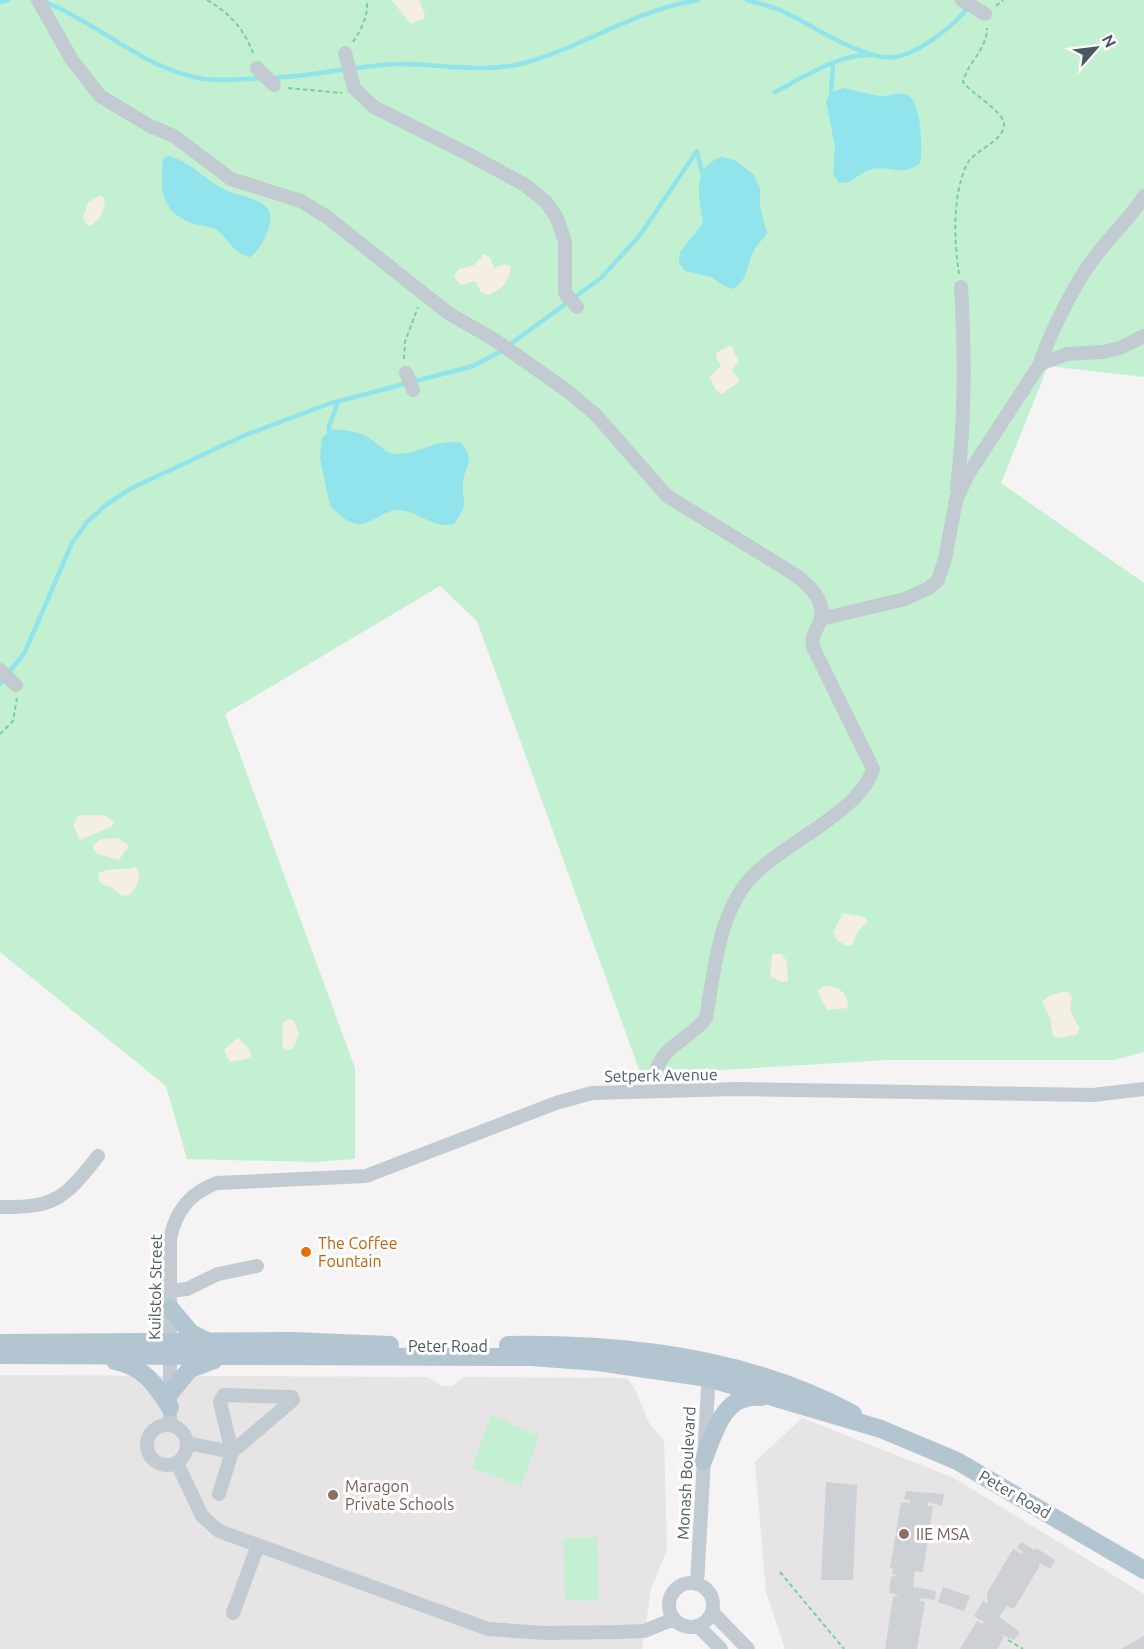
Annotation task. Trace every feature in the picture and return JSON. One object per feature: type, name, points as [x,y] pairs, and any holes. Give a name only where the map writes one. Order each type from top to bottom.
[{"type":"main road","points":[[170,1299],[191,1333],[206,1340]]},
{"type":"main road","name":"Peter Road","points":[[0,1355],[94,1356],[170,1348],[206,1340],[422,1346],[594,1345],[709,1370],[795,1385],[881,1429],[957,1461],[1144,1570]]},
{"type":"main road","name":"Peter Road","points":[[0,1343],[170,1348],[225,1357],[531,1358],[709,1370],[784,1399],[881,1429]]},
{"type":"main road","points":[[94,1356],[130,1364],[144,1371],[170,1409],[190,1369],[225,1357]]},
{"type":"main road","points":[[703,1461],[720,1416],[727,1408],[750,1396],[784,1399]]},
{"type":"street","points":[[962,0],[981,12]]},
{"type":"street","points":[[40,3],[72,60],[100,96],[115,107],[174,136],[231,179],[293,198],[310,206],[352,235],[448,313],[498,342],[570,393],[596,415],[667,496],[809,585],[819,601],[821,619],[811,636],[813,647],[873,769],[870,781],[838,811],[750,878],[739,893],[727,920],[705,1018],[698,1029],[663,1055],[655,1074]]},
{"type":"street","points":[[346,56],[354,88],[374,107],[525,185],[546,202],[557,218],[565,242],[565,293],[577,308]]},
{"type":"street","points":[[258,69],[274,86]]},
{"type":"street","points":[[956,500],[967,476],[1040,364],[1044,350],[1080,280],[1093,260],[1132,216],[1144,196]]},
{"type":"street","points":[[821,619],[905,599],[929,588],[938,580],[945,559],[956,500],[964,432],[961,287]]},
{"type":"street","points":[[1040,364],[1067,354],[1112,350],[1144,336]]},
{"type":"street","points":[[406,370],[413,390]]},
{"type":"street","points":[[0,670],[15,684]]},
{"type":"street","name":"Setperk Avenue","points":[[196,1192],[217,1183],[233,1181],[336,1179],[373,1174],[556,1103],[592,1093],[736,1089],[1093,1095],[1144,1089]]},
{"type":"street","points":[[0,1207],[35,1206],[60,1197],[76,1184],[98,1156]]},
{"type":"street","name":"Kuilstok Street","points":[[170,1409],[170,1239],[173,1223],[180,1209],[196,1192]]},
{"type":"street","points":[[170,1299],[218,1274],[256,1266]]},
{"type":"street","name":"Monash Boulevard","points":[[697,1584],[709,1370]]},
{"type":"street","points":[[219,1494],[232,1452],[220,1402],[221,1397],[224,1395],[292,1396],[293,1400],[232,1452]]},
{"type":"street","points":[[170,1409],[187,1443],[184,1456],[177,1463],[161,1464],[151,1456],[147,1444],[152,1432],[170,1409]]},
{"type":"street","points":[[187,1443],[232,1452]]},
{"type":"street","points":[[177,1463],[202,1516],[219,1531],[488,1629],[544,1633],[627,1632],[644,1631],[674,1619]]},
{"type":"street","points":[[233,1613],[258,1545]]},
{"type":"street","points":[[684,1584],[697,1584],[711,1596],[712,1612],[706,1621],[698,1626],[685,1626],[674,1619],[669,1606],[673,1593],[684,1584]]},
{"type":"street","points":[[712,1612],[748,1649]]},
{"type":"street","points":[[698,1626],[721,1649]]},
{"type":"path","points":[[207,0],[223,8],[243,30],[258,69]]},
{"type":"path","points":[[346,56],[363,27],[368,10],[367,0]]},
{"type":"path","points":[[961,287],[957,235],[960,188],[968,162],[1001,133],[1004,124],[1002,117],[971,93],[963,82],[965,72],[987,35],[988,18],[981,12]]},
{"type":"path","points":[[274,86],[337,91],[348,95]]},
{"type":"path","points":[[406,370],[405,342],[422,293]]},
{"type":"path","points":[[0,734],[13,721],[17,708],[15,684]]},
{"type":"path","points":[[780,1572],[844,1649]]},
{"type":"path","points":[[1008,1640],[1023,1649]]},
{"type":"shaded area","name":"Maragon Private Schools","points":[[0,1375],[427,1377],[442,1386],[453,1386],[463,1377],[627,1378],[636,1391],[649,1423],[664,1440],[667,1550],[651,1589],[642,1649],[0,1649]]},
{"type":"shaded area","name":"IIE MSA","points":[[802,1418],[952,1477],[1144,1594],[1144,1649],[785,1649],[766,1592],[755,1462]]},
{"type":"green space","points":[[0,0],[1144,0],[1144,377],[1048,366],[1001,483],[1144,583],[1144,1052],[1114,1060],[887,1060],[641,1075],[477,621],[440,586],[225,714],[355,1068],[355,1159],[314,1162],[187,1159],[166,1086],[0,952]]},
{"type":"green space","points":[[491,1415],[539,1436],[521,1486],[472,1468]]},
{"type":"green space","points":[[597,1537],[599,1601],[565,1600],[563,1538]]},
{"type":"sand","points":[[392,0],[419,0],[425,14],[423,19],[410,24]]},
{"type":"sand","points":[[100,195],[105,202],[101,214],[93,224],[87,225],[83,218],[88,203]]},
{"type":"sand","points":[[484,254],[490,258],[494,268],[505,264],[511,266],[504,284],[488,295],[481,292],[475,281],[460,285],[454,277],[459,269],[474,265]]},
{"type":"sand","points":[[731,345],[739,362],[732,370],[740,381],[722,394],[716,390],[709,377],[721,366],[716,357],[717,352]]},
{"type":"sand","points":[[79,815],[105,815],[114,823],[80,840],[73,825]]},
{"type":"sand","points":[[119,838],[129,846],[119,860],[98,854],[93,849],[93,845],[101,839]]},
{"type":"sand","points":[[135,867],[140,875],[129,895],[121,895],[99,880],[99,873],[103,871]]},
{"type":"sand","points":[[843,913],[864,917],[868,922],[858,931],[852,945],[846,946],[837,940],[833,933]]},
{"type":"sand","points":[[772,954],[782,954],[787,962],[788,981],[781,982],[770,976]]},
{"type":"sand","points":[[824,986],[834,987],[841,991],[848,1002],[848,1008],[827,1010],[817,991]]},
{"type":"sand","points":[[1067,991],[1072,997],[1070,1010],[1080,1029],[1076,1035],[1058,1038],[1053,1036],[1050,1018],[1042,1002],[1048,996]]},
{"type":"sand","points":[[288,1019],[294,1021],[299,1034],[293,1048],[287,1050],[282,1047],[283,1023]]},
{"type":"sand","points":[[238,1037],[250,1050],[251,1056],[230,1062],[224,1050]]},
{"type":"water","points":[[844,88],[881,96],[905,94],[911,98],[920,125],[920,164],[906,170],[882,168],[869,170],[848,182],[839,183],[833,174],[835,147],[826,101],[831,92]]},
{"type":"water","points":[[170,156],[191,166],[221,188],[264,205],[271,219],[263,242],[253,255],[250,257],[240,253],[215,229],[184,220],[173,211],[165,201],[162,188],[163,160],[164,157]]},
{"type":"water","points":[[721,157],[735,160],[754,175],[760,188],[760,207],[767,233],[755,249],[742,280],[733,289],[711,277],[685,271],[679,263],[680,252],[703,223],[699,194],[701,176],[711,162]]},
{"type":"water","points":[[333,429],[361,434],[387,451],[397,454],[413,452],[436,444],[461,443],[469,459],[463,483],[464,507],[454,524],[439,524],[396,510],[362,524],[350,522],[342,517],[330,506],[320,458],[322,438]]},
{"type":"building","points":[[826,1482],[857,1485],[853,1580],[821,1580]]},
{"type":"building","points":[[906,1491],[944,1494],[942,1506],[928,1502],[927,1506],[933,1506],[923,1572],[915,1571],[913,1587],[936,1591],[935,1600],[921,1598],[920,1601],[925,1602],[917,1649],[885,1649],[893,1597],[899,1595],[889,1593],[891,1577],[899,1575],[892,1574],[893,1568],[890,1568],[901,1502],[910,1503],[910,1500],[904,1499]]},
{"type":"building","points":[[1021,1542],[1055,1560],[1050,1569],[1038,1562],[1040,1565],[1014,1609],[1007,1606],[999,1617],[1020,1632],[1014,1640],[1001,1634],[1004,1637],[997,1649],[960,1649],[977,1621],[982,1624],[984,1622],[974,1616],[983,1601],[988,1604],[987,1593],[1013,1549],[1022,1554],[1023,1552],[1017,1548]]},
{"type":"building","points":[[943,1587],[970,1596],[964,1611],[938,1602]]},
{"type":"building","points":[[1144,1636],[1144,1649],[1121,1649]]},
{"type":"waterway","points":[[0,2],[8,0]]},
{"type":"waterway","points":[[273,78],[396,64],[478,68],[511,66],[550,55],[654,11],[699,0]]},
{"type":"waterway","points":[[747,0],[778,9],[853,48],[883,57],[905,54],[926,44],[946,29],[970,5]]},
{"type":"waterway","points":[[42,1],[63,10],[141,56],[182,74],[212,80],[264,78]]},
{"type":"waterway","points":[[775,92],[834,62],[860,55],[872,55]]},
{"type":"waterway","points":[[831,92],[833,64]]},
{"type":"waterway","points":[[697,151],[702,173]]},
{"type":"waterway","points":[[0,684],[25,652],[72,543],[87,522],[107,504],[132,488],[243,436],[328,404],[473,366],[498,353],[601,278],[640,235],[697,151]]},
{"type":"waterway","points":[[329,432],[338,402]]},
{"type":"place","name":"The Coffee Fountain","points":[[306,1252]]},
{"type":"place","name":"Maragon Private Schools","points":[[333,1495]]},
{"type":"place","name":"IIE MSA","points":[[904,1534]]}]
